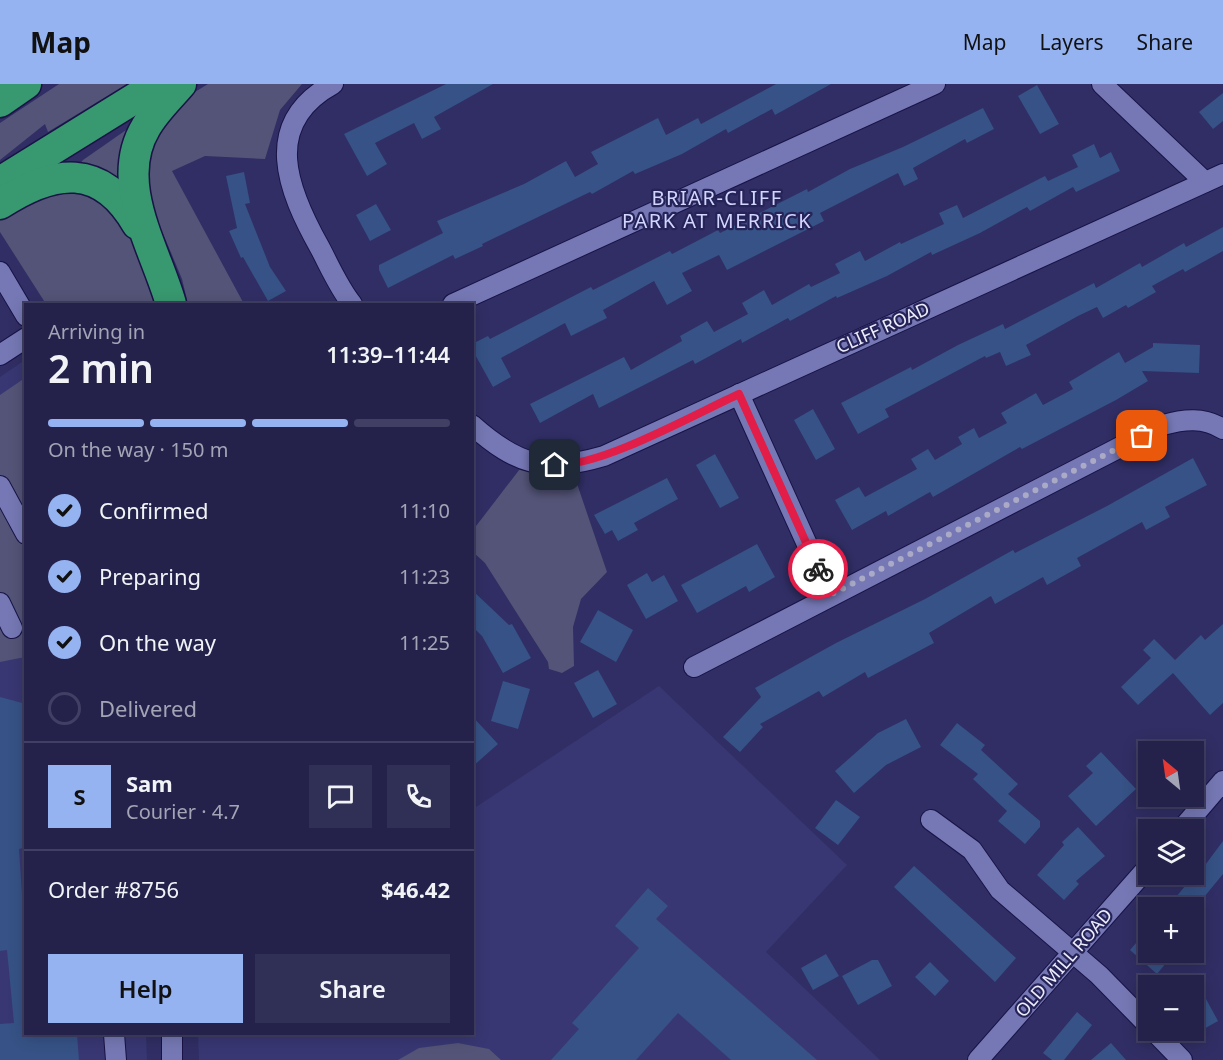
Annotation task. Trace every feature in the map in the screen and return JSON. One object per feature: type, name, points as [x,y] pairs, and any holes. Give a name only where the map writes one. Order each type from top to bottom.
[{"type":"highway","points":[[0,102],[26,84]]},
{"type":"highway","points":[[0,182],[158,84]]},
{"type":"highway","points":[[171,303],[136,198],[133,172],[135,156],[146,128],[181,84]]},
{"type":"highway","points":[[0,204],[25,188],[53,178],[78,177],[98,183],[117,195],[125,205],[153,253]]},
{"type":"street","points":[[333,84],[313,98],[294,123],[285,146],[286,164],[292,189],[304,219],[351,303]]},
{"type":"street","points":[[455,303],[935,84]]},
{"type":"street","points":[[1102,84],[1214,178]]},
{"type":"street","name":"CLIFF ROAD","points":[[474,427],[491,442],[518,458],[539,465],[571,465],[604,456],[1214,178]]},
{"type":"street","points":[[0,272],[24,313]]},
{"type":"street","points":[[0,355],[24,339]]},
{"type":"street","points":[[739,394],[830,595]]},
{"type":"street","points":[[694,667],[1163,425],[1182,420],[1198,420],[1223,429]]},
{"type":"street","points":[[0,486],[24,530]]},
{"type":"street","points":[[0,603],[13,628]]},
{"type":"street","points":[[1190,819],[1223,781]]},
{"type":"street","points":[[931,820],[972,850],[1000,890],[1099,975],[1138,1015]]},
{"type":"street","name":"OLD MILL ROAD","points":[[978,1060],[1138,879]]},
{"type":"street","points":[[114,1035],[116,1060]]},
{"type":"street","points":[[172,1035],[172,1060]]},
{"type":"street","points":[[1164,1041],[1182,1060]]},
{"type":"shaded area","points":[[59,84],[127,84],[48,132],[45,124],[0,160],[0,123]]},
{"type":"shaded area","points":[[208,84],[302,84],[280,110],[265,159],[205,156],[172,171],[243,303],[188,303],[182,279],[144,188],[145,152],[180,101]]},
{"type":"shaded area","points":[[139,121],[124,189],[80,164],[83,160]]},
{"type":"shaded area","points":[[75,185],[112,201],[129,226],[161,303],[45,303],[0,232],[0,213]]},
{"type":"shaded area","points":[[24,361],[24,1035],[146,1035],[147,1060],[0,1060],[0,377]]},
{"type":"shaded area","points":[[22,380],[24,386],[24,657],[0,662],[0,395]]},
{"type":"shaded area","points":[[526,461],[571,466],[607,572],[581,599],[573,627],[574,666],[562,673],[549,669],[548,662],[485,563],[474,553],[474,529]]},
{"type":"shaded area","points":[[659,686],[847,865],[766,952],[880,1060],[199,1060],[198,1035],[474,1035],[474,808]]},
{"type":"shaded area","points":[[458,1043],[489,1049],[501,1060],[398,1060],[419,1048]]},
{"type":"building","points":[[446,84],[493,84],[434,117],[441,129],[422,139],[414,123],[375,143],[387,164],[367,176],[344,134]]},
{"type":"building","points":[[776,84],[831,84],[775,115],[772,109],[728,133],[726,129],[682,154],[635,174],[633,171],[592,194],[590,192],[455,259],[453,255],[388,288],[379,270],[379,265],[443,233],[437,221],[524,184],[566,161],[575,177],[598,164],[591,152],[658,118],[666,135],[698,118],[701,124]]},
{"type":"building","points":[[1037,85],[1059,124],[1040,134],[1018,96]]},
{"type":"building","points":[[1223,93],[1223,121],[1213,129],[1199,112]]},
{"type":"building","points":[[983,108],[994,129],[967,143],[965,139],[913,168],[918,179],[904,186],[898,173],[820,213],[824,221],[727,270],[719,255],[682,273],[692,291],[667,305],[654,281],[603,310],[607,318],[571,336],[565,323],[501,358],[511,377],[493,387],[474,353],[474,343],[488,336],[490,339],[591,287],[593,290],[670,251],[672,254],[718,230],[720,233],[807,189],[808,192],[850,169],[903,147]]},
{"type":"building","points":[[1094,144],[1100,158],[1111,152],[1120,171],[1076,192],[1073,187],[1030,211],[1027,207],[980,233],[932,255],[931,252],[887,276],[837,298],[836,296],[790,321],[788,318],[742,343],[741,339],[695,364],[693,360],[599,408],[593,394],[540,423],[530,404],[624,357],[631,370],[682,341],[680,336],[707,321],[714,332],[748,314],[742,303],[764,290],[772,305],[809,284],[811,287],[840,273],[835,264],[860,251],[865,261],[900,242],[901,244],[944,224],[939,213],[957,205],[963,218],[1045,176],[1048,181],[1078,167],[1072,155]]},
{"type":"building","points":[[244,172],[250,203],[245,204],[270,267],[286,291],[268,301],[243,257],[241,258],[229,231],[237,228],[226,176]]},
{"type":"building","points":[[376,204],[391,230],[370,241],[356,215]]},
{"type":"building","points":[[1223,227],[1223,251],[1185,272],[1183,269],[1152,286],[1156,292],[1128,308],[1126,305],[1103,318],[1097,307],[1078,316],[1026,345],[1031,355],[1006,366],[1000,352],[986,358],[985,356],[885,409],[889,417],[858,434],[841,403],[1003,324],[1005,329],[1094,283],[1096,288],[1140,263],[1142,267],[1184,243],[1186,247]]},
{"type":"building","points":[[1153,343],[1200,345],[1199,373],[1142,371],[1148,381],[1116,400],[1022,449],[1020,447],[933,497],[930,492],[888,516],[886,511],[852,530],[835,500],[859,487],[865,497],[917,469],[911,459],[928,449],[935,460],[962,444],[958,437],[974,428],[979,438],[1007,423],[1001,413],[1036,393],[1043,405],[1073,389],[1069,382],[1119,352],[1125,363],[1153,347]]},
{"type":"building","points":[[813,409],[835,449],[816,460],[794,420]]},
{"type":"building","points":[[715,454],[739,498],[720,508],[696,465]]},
{"type":"building","points":[[1193,458],[1207,485],[1165,507],[1170,517],[1146,530],[1142,522],[1077,558],[1081,566],[1047,585],[1043,577],[995,604],[991,596],[929,633],[934,643],[868,678],[865,672],[823,697],[819,691],[760,724],[763,727],[740,752],[723,737],[761,697],[755,688],[1013,550],[1015,553],[1107,506]]},
{"type":"building","points":[[667,478],[678,499],[634,523],[638,530],[618,541],[612,530],[605,534],[594,515]]},
{"type":"building","points":[[757,544],[775,577],[749,592],[746,586],[697,613],[681,585]]},
{"type":"building","points":[[647,573],[652,582],[664,575],[678,601],[646,619],[627,585]]},
{"type":"building","points":[[474,592],[509,625],[512,624],[531,658],[503,673],[482,636],[474,628]]},
{"type":"building","points":[[598,610],[633,630],[616,662],[580,642]]},
{"type":"building","points":[[1223,624],[1223,703],[1210,715],[1173,673],[1138,705],[1121,687],[1151,658],[1143,650],[1154,639],[1175,660],[1201,635],[1205,640]]},
{"type":"building","points":[[598,670],[617,704],[593,718],[574,683]]},
{"type":"building","points":[[503,681],[530,689],[518,729],[491,721]]},
{"type":"building","points":[[0,697],[24,703],[24,848],[19,849],[22,894],[24,894],[24,1035],[77,1035],[79,1060],[0,1060],[0,1024],[14,1023],[7,950],[0,951]]},
{"type":"building","points":[[474,718],[498,744],[474,765]]},
{"type":"building","points":[[906,719],[921,747],[886,765],[854,793],[835,771],[878,733]]},
{"type":"building","points":[[957,723],[985,745],[981,750],[1018,784],[1008,794],[1040,821],[1040,827],[1025,844],[998,821],[1007,811],[973,779],[978,774],[940,745]]},
{"type":"building","points":[[1101,752],[1136,789],[1096,826],[1068,796],[1093,773],[1086,766]]},
{"type":"building","points":[[836,800],[860,817],[838,845],[815,828]]},
{"type":"building","points":[[1078,827],[1105,856],[1076,881],[1079,884],[1064,900],[1037,875],[1064,845],[1062,842]]},
{"type":"building","points":[[1223,841],[1223,874],[1204,897],[1176,897],[1186,885],[1204,885],[1204,867]]},
{"type":"building","points":[[914,866],[1016,958],[995,982],[894,887]]},
{"type":"building","points":[[648,888],[668,906],[656,919],[817,1060],[731,1060],[678,1013],[636,1060],[551,1060],[579,1029],[572,1023],[639,948],[615,926]]},
{"type":"building","points":[[1138,941],[1138,957],[1130,950]]},
{"type":"building","points":[[826,954],[839,976],[813,990],[801,968]]},
{"type":"building","points":[[872,960],[878,960],[892,986],[858,1005],[842,976]]},
{"type":"building","points":[[930,962],[949,981],[935,996],[915,977]]},
{"type":"building","points":[[1145,963],[1166,963],[1157,974]]},
{"type":"building","points":[[1204,995],[1218,1021],[1204,1029]]},
{"type":"building","points":[[1077,1012],[1092,1025],[1064,1060],[1052,1060],[1043,1053]]},
{"type":"building","points":[[1111,1043],[1126,1060],[1091,1060]]},
{"type":"way so far","points":[[818,569],[830,595],[1142,436]]},
{"type":"district","name":"BRIAR-CLIFF PARK AT MERRICK","points":[[717,210]]},
{"type":"route","points":[[555,465],[571,465],[604,456],[739,394],[818,569]]}]
